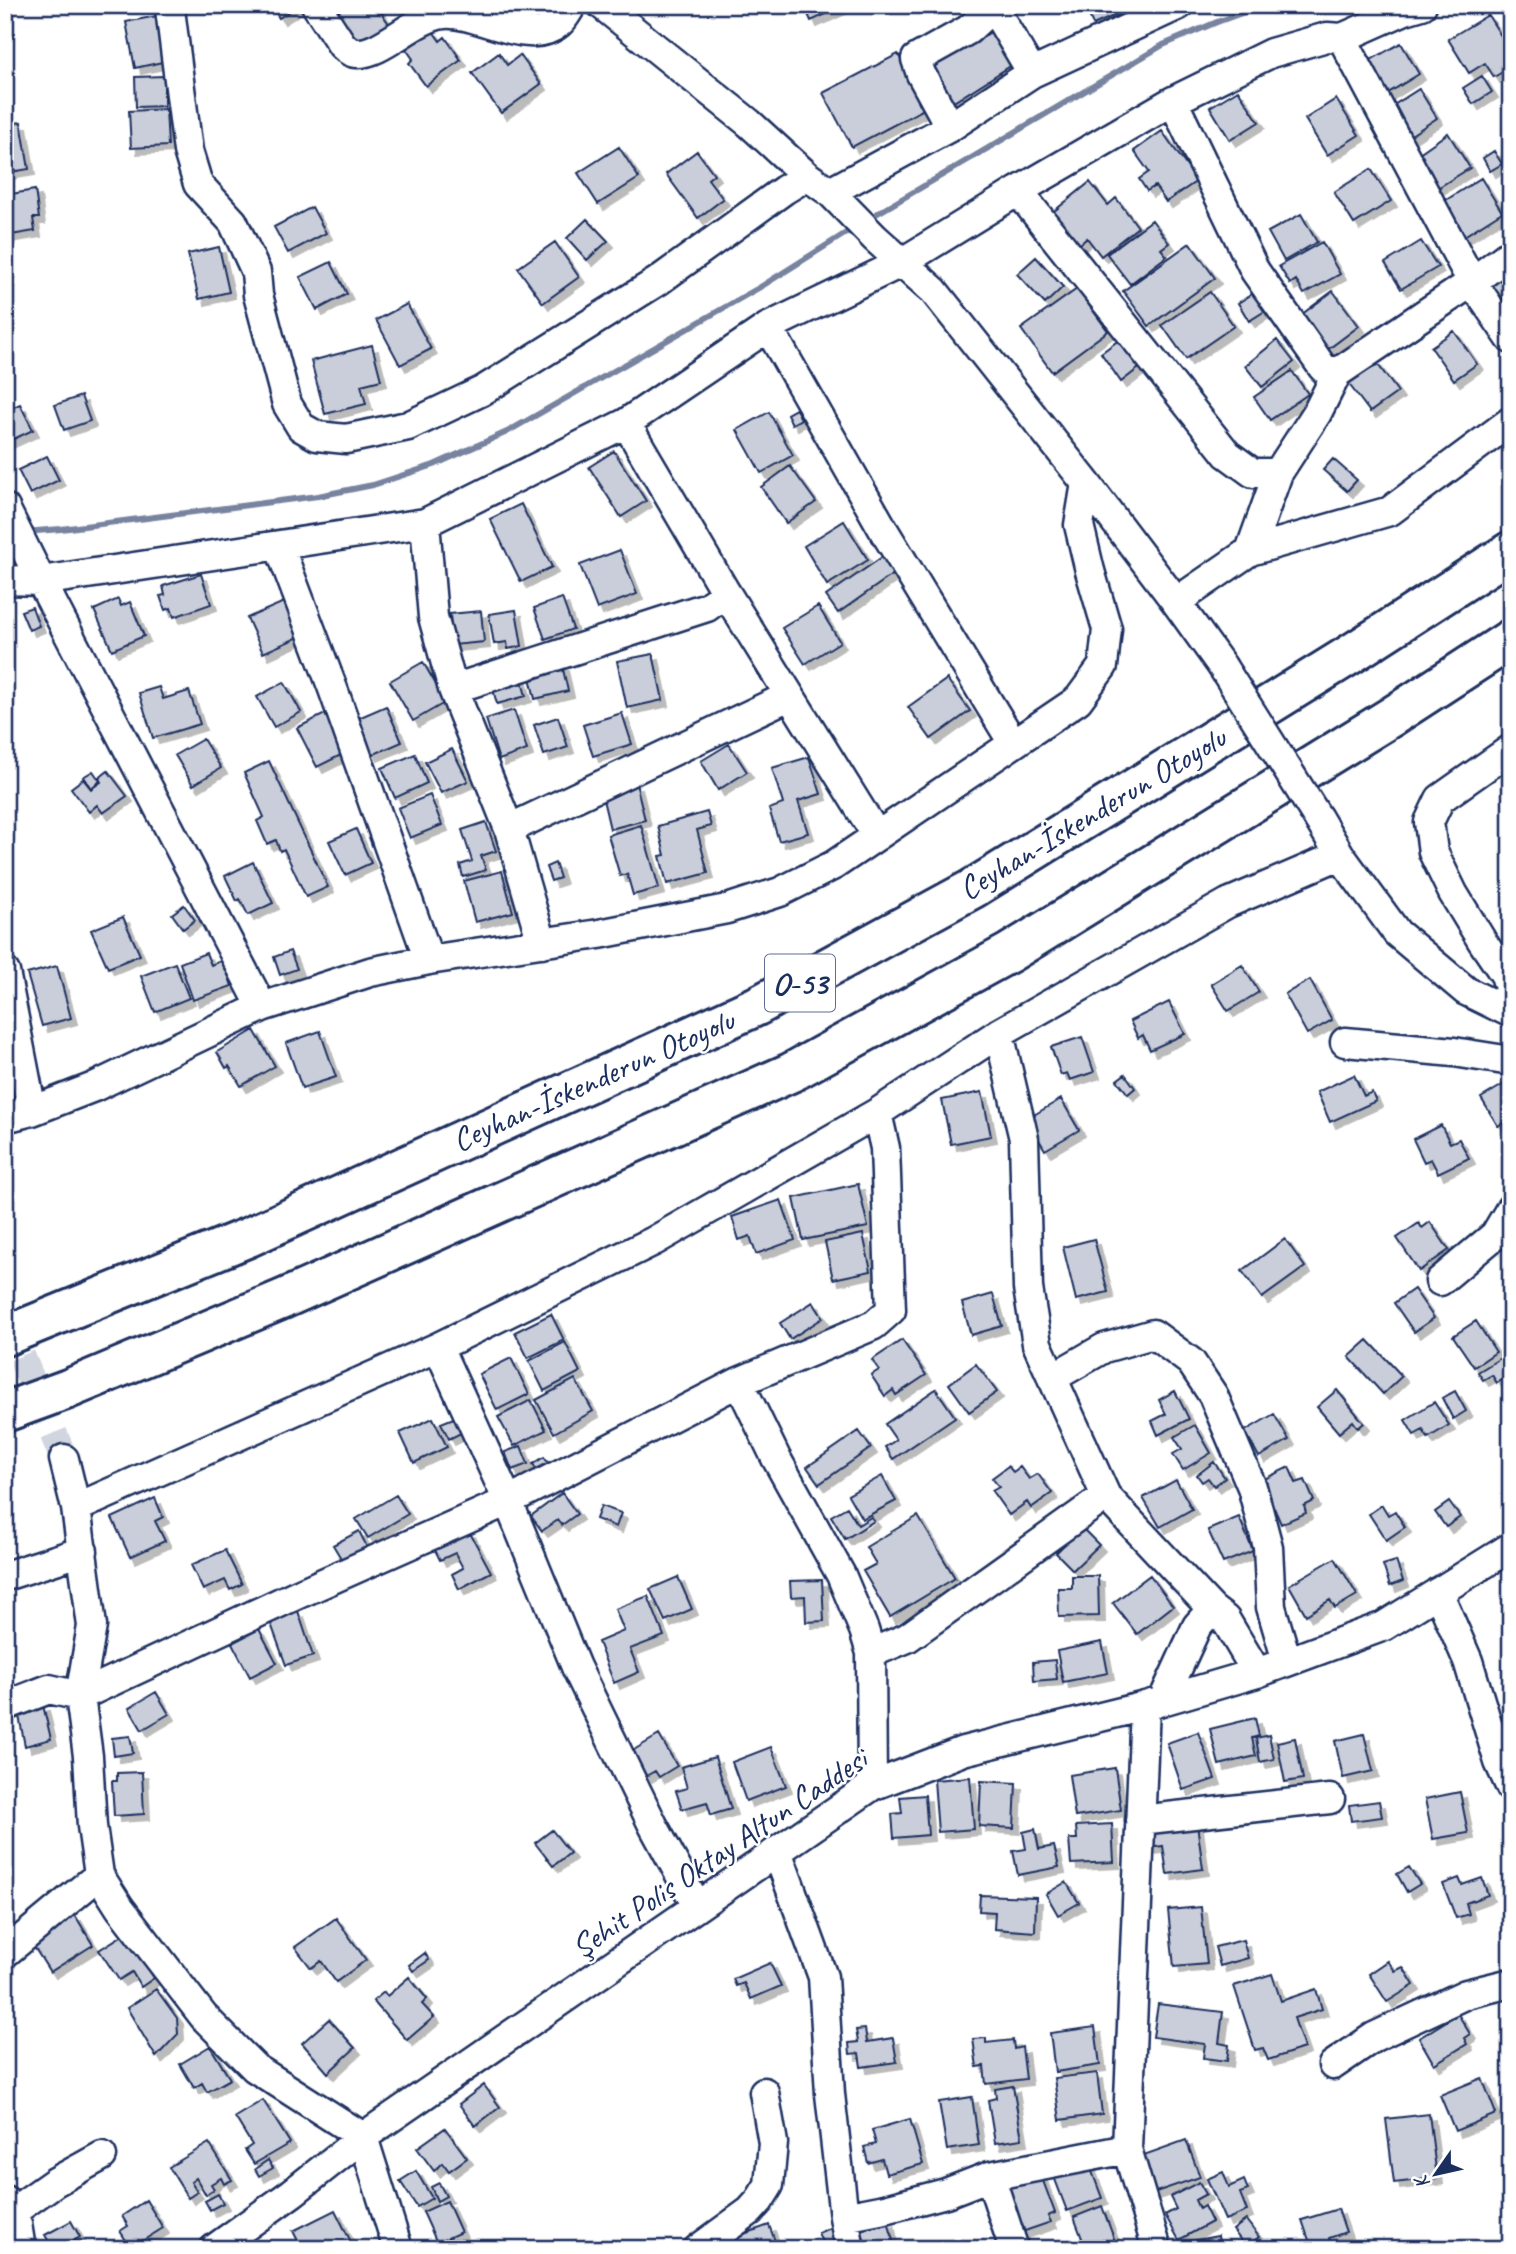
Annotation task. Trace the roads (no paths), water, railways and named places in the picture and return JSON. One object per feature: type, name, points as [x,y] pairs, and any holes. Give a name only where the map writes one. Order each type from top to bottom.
[{"type":"highway","name":"Ceyhan-İskenderun Otoyolu","points":[[5,1336],[249,1237],[757,1006],[972,889],[1351,654],[1511,551]]},
{"type":"highway","name":"O-53","points":[[5,1412],[68,1389],[283,1299],[792,1072],[1009,953],[1391,717],[1511,639]]},
{"type":"street","points":[[316,5],[342,45],[356,53],[378,46],[415,24],[440,15],[459,15],[523,32],[551,28],[567,13]]},
{"type":"street","points":[[602,5],[749,123],[934,291],[1176,602],[1222,666],[1340,855],[1397,933],[1466,991],[1508,1012],[1509,988],[1506,975],[1453,893],[1433,852],[1429,822],[1440,799],[1511,749]]},
{"type":"street","points":[[170,9],[188,151],[198,184],[233,222],[256,272],[258,295],[288,404],[301,427],[317,436],[346,439],[408,426],[482,391],[657,281],[784,190],[829,193],[950,127],[1032,73],[1179,5]]},
{"type":"street","points":[[5,580],[41,581],[425,523],[626,423],[768,327],[901,263],[1018,191],[1174,101],[1271,53],[1327,37],[1342,38],[1422,5]]},
{"type":"street","points":[[950,127],[921,74],[916,59],[968,30],[992,6],[1032,73]]},
{"type":"street","points":[[1342,38],[1472,282],[1511,340]]},
{"type":"street","points":[[1174,101],[1255,271],[1323,368],[1337,373]]},
{"type":"street","points":[[1018,191],[1227,454],[1253,473],[1278,473]]},
{"type":"street","points":[[1250,551],[1278,473],[1317,414],[1337,373],[1511,253]]},
{"type":"street","points":[[768,327],[883,529],[1013,743]]},
{"type":"street","points":[[1176,602],[1250,551],[1391,511],[1511,421]]},
{"type":"street","points":[[626,423],[726,593],[877,836]]},
{"type":"street","points":[[5,972],[19,1115],[94,1087],[262,1007],[370,972],[429,960],[598,934],[727,909],[791,886],[834,865],[1078,700],[1103,666],[1107,629],[1079,524],[1086,483]]},
{"type":"street","points":[[7,510],[41,581],[262,1007]]},
{"type":"street","points":[[425,523],[433,617],[453,689],[509,829],[542,943]]},
{"type":"street","points":[[279,547],[333,689],[429,960]]},
{"type":"street","points":[[453,689],[707,607],[726,593]]},
{"type":"street","points":[[509,829],[789,696]]},
{"type":"street","points":[[76,1508],[438,1347],[654,1241],[877,1113],[999,1033],[1228,903],[1340,855]]},
{"type":"street","points":[[999,1033],[1024,1139],[1028,1288],[1037,1344],[1106,1496],[1212,1609],[1225,1619],[1257,1673]]},
{"type":"street","points":[[1345,1042],[1511,1060]]},
{"type":"street","points":[[5,1706],[49,1689],[80,1696],[296,1595],[508,1501],[738,1382],[874,1325],[891,1310],[886,1148],[877,1113]]},
{"type":"street","points":[[1440,1281],[1495,1235],[1511,1208]]},
{"type":"street","points":[[1052,1378],[1104,1348],[1153,1334],[1191,1362],[1213,1395],[1252,1487],[1268,1547],[1271,1607],[1287,1661]]},
{"type":"street","points":[[438,1347],[508,1501],[576,1667],[696,1906]]},
{"type":"street","points":[[738,1382],[776,1458],[841,1575],[864,1630],[871,1653],[872,1786]]},
{"type":"street","points":[[64,1459],[76,1508],[92,1626],[80,1696],[99,1875],[120,1908],[204,2017],[255,2068],[363,2137],[398,2249]]},
{"type":"street","points":[[871,1653],[907,1638],[1106,1496]]},
{"type":"street","name":"Şehit Polis Oktay Altun Caddesi","points":[[214,2249],[292,2193],[363,2137],[872,1786],[963,1751],[1154,1703],[1257,1673],[1384,1626],[1511,1547]]},
{"type":"street","points":[[5,1576],[83,1551]]},
{"type":"street","points":[[1438,1592],[1468,1661],[1499,1762],[1511,1788]]},
{"type":"street","points":[[1157,2249],[1127,2149],[1140,1820],[1154,1703],[1197,1626],[1212,1609]]},
{"type":"street","points":[[1140,1820],[1330,1799]]},
{"type":"street","points":[[777,1851],[823,1977],[830,2094],[850,2249]]},
{"type":"street","points":[[5,1953],[99,1875]]},
{"type":"street","points":[[1333,2065],[1374,2037],[1466,1994],[1511,1983]]},
{"type":"street","points":[[698,2249],[750,2211],[769,2185],[773,2143],[764,2092]]},
{"type":"street","points":[[844,2217],[946,2193],[990,2176],[1127,2149]]},
{"type":"street","points":[[17,2247],[17,2224],[8,2206],[102,2156]]},
{"type":"street","points":[[990,2176],[1014,2249]]},
{"type":"waterway","points":[[866,220],[1163,45],[1264,5]]},
{"type":"waterway","points":[[24,532],[318,496],[373,485],[434,465],[507,432],[762,286],[854,228]]},
{"type":"tunnel","points":[[5,1317],[64,1459]]}]
